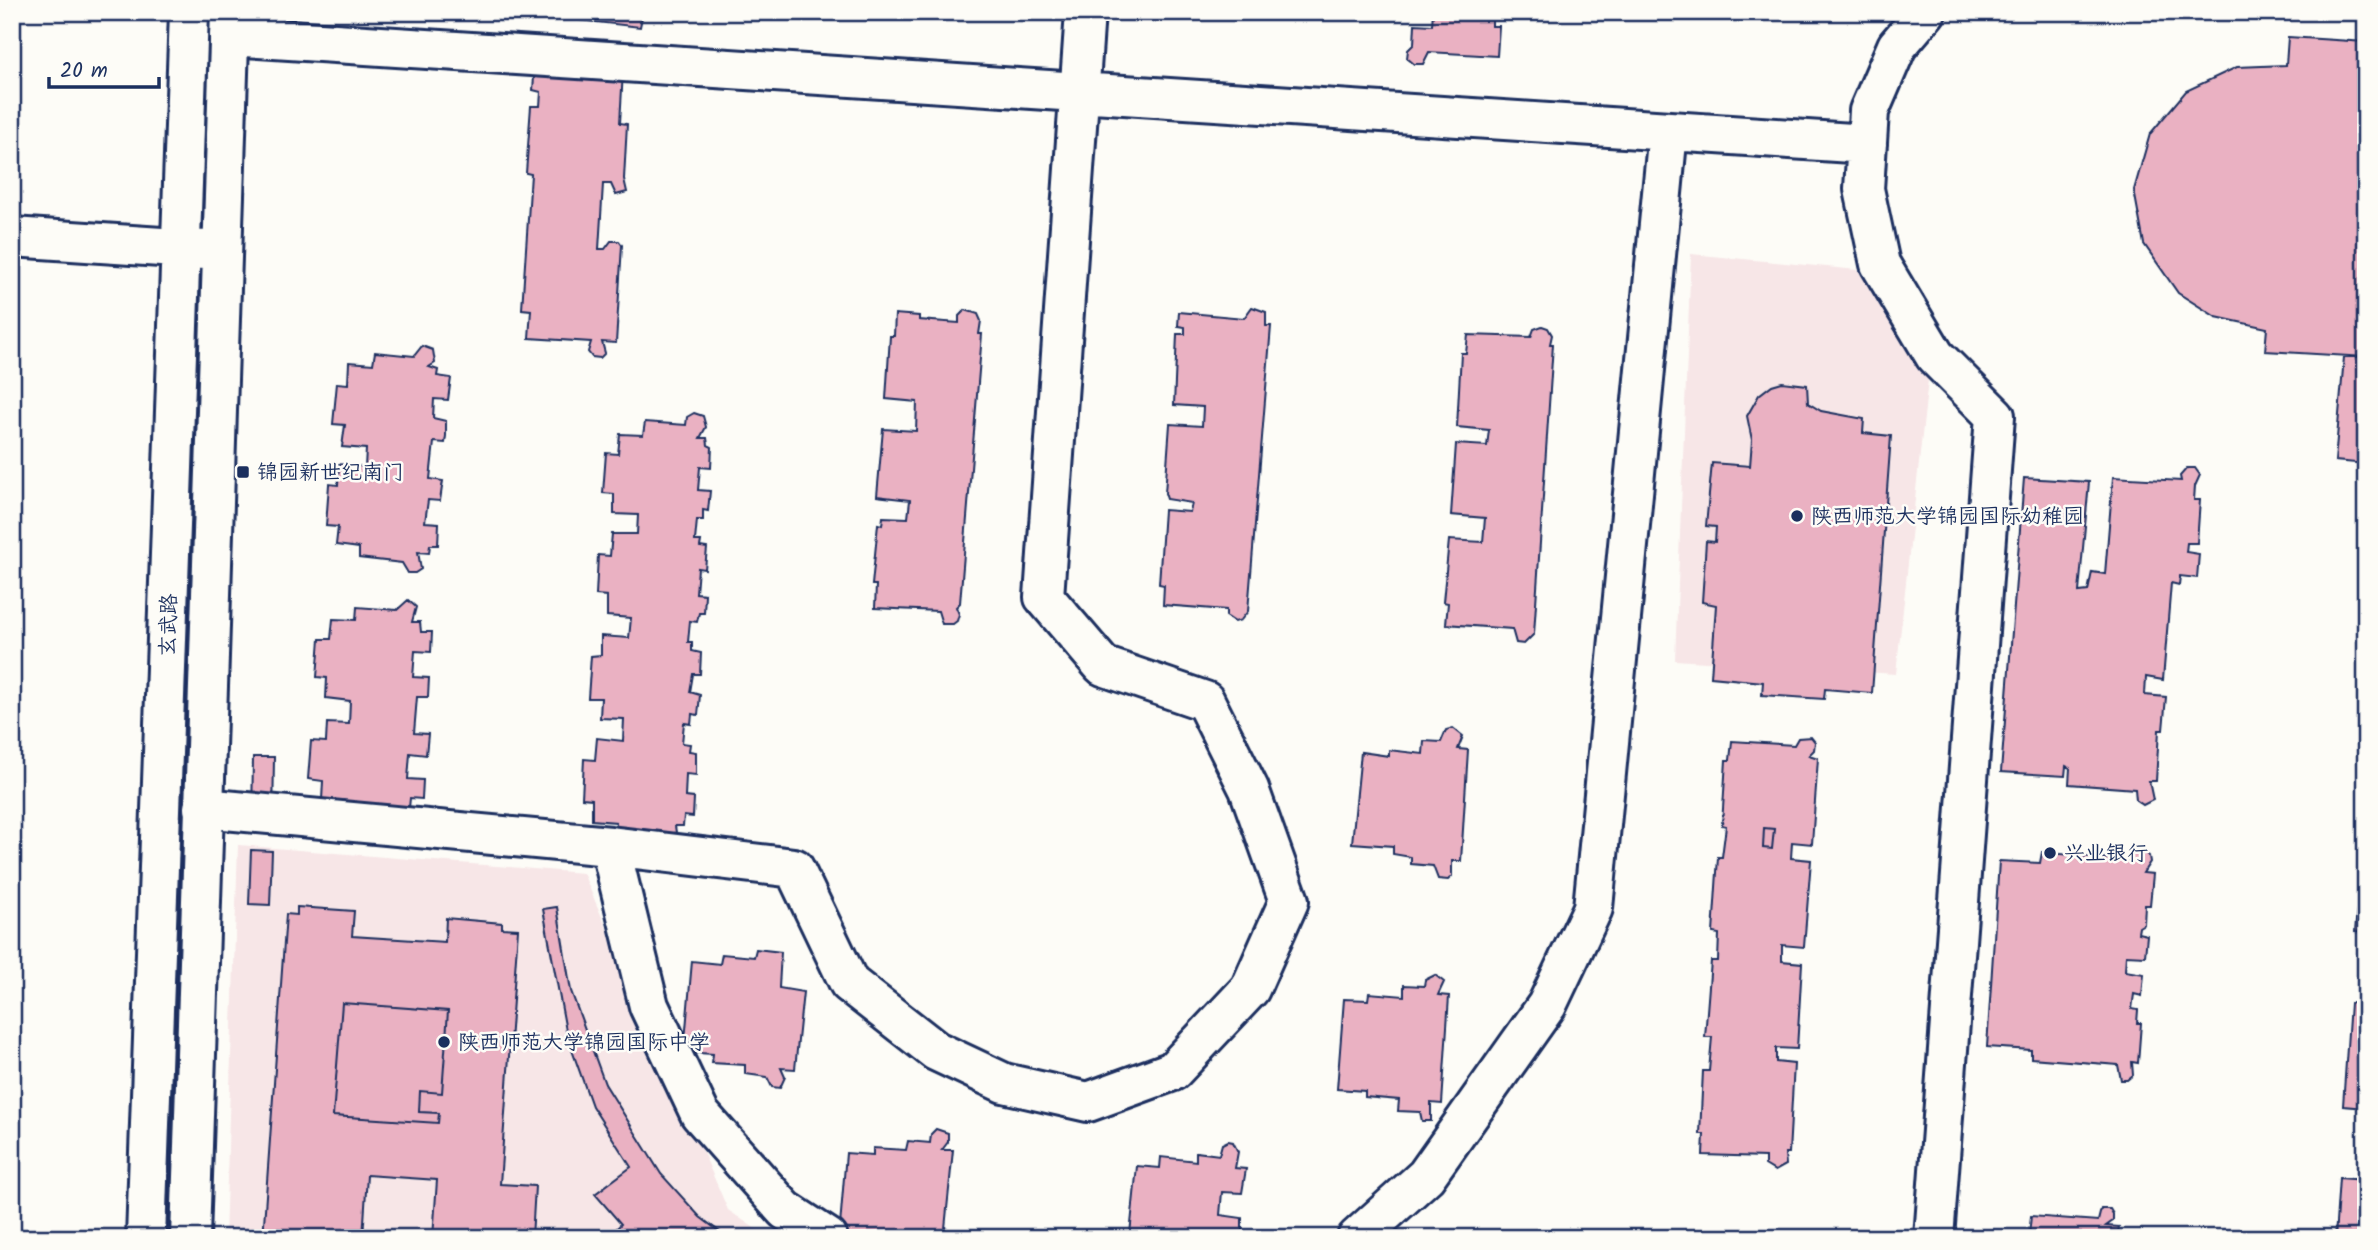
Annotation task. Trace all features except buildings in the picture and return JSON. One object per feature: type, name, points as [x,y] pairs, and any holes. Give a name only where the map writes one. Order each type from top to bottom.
[{"type":"street","name":"玄武路","points":[[146,1238],[189,12]]},
{"type":"street","points":[[204,808],[610,846],[794,868],[849,983],[936,1051],[1004,1083],[1088,1102],[1173,1071],[1250,989],[1289,901],[1249,789],[1205,701],[1104,666],[1044,597],[1085,12]]},
{"type":"street","points":[[1926,12],[1897,46],[1869,111],[1864,189],[1880,264],[1935,356],[1995,416],[1934,1238]]},
{"type":"street","name":"玄武路","points":[[190,1238],[230,24]]},
{"type":"street","points":[[230,24],[1079,92],[1867,144]]},
{"type":"street","points":[[1357,1238],[1426,1176],[1547,1005],[1593,908],[1668,131]]},
{"type":"street","points":[[12,237],[182,247],[221,253]]},
{"type":"street","points":[[610,846],[649,1006],[700,1114],[785,1210],[828,1238]]},
{"type":"shaded area","name":"陕西师范大学锦园国际幼稚园","points":[[1691,254],[1858,270],[1929,371],[1896,674],[1675,660]]},
{"type":"shaded area","name":"陕西师范大学锦园国际中学","points":[[238,845],[583,873],[728,1210],[769,1238],[225,1238]]},
{"type":"place","name":"锦园新世纪南门","points":[[243,472]]},
{"type":"place","name":"陕西师范大学锦园国际幼稚园","points":[[1797,516]]},
{"type":"place","name":"兴业银行","points":[[2050,853]]},
{"type":"place","name":"陕西师范大学锦园国际中学","points":[[444,1042]]}]
